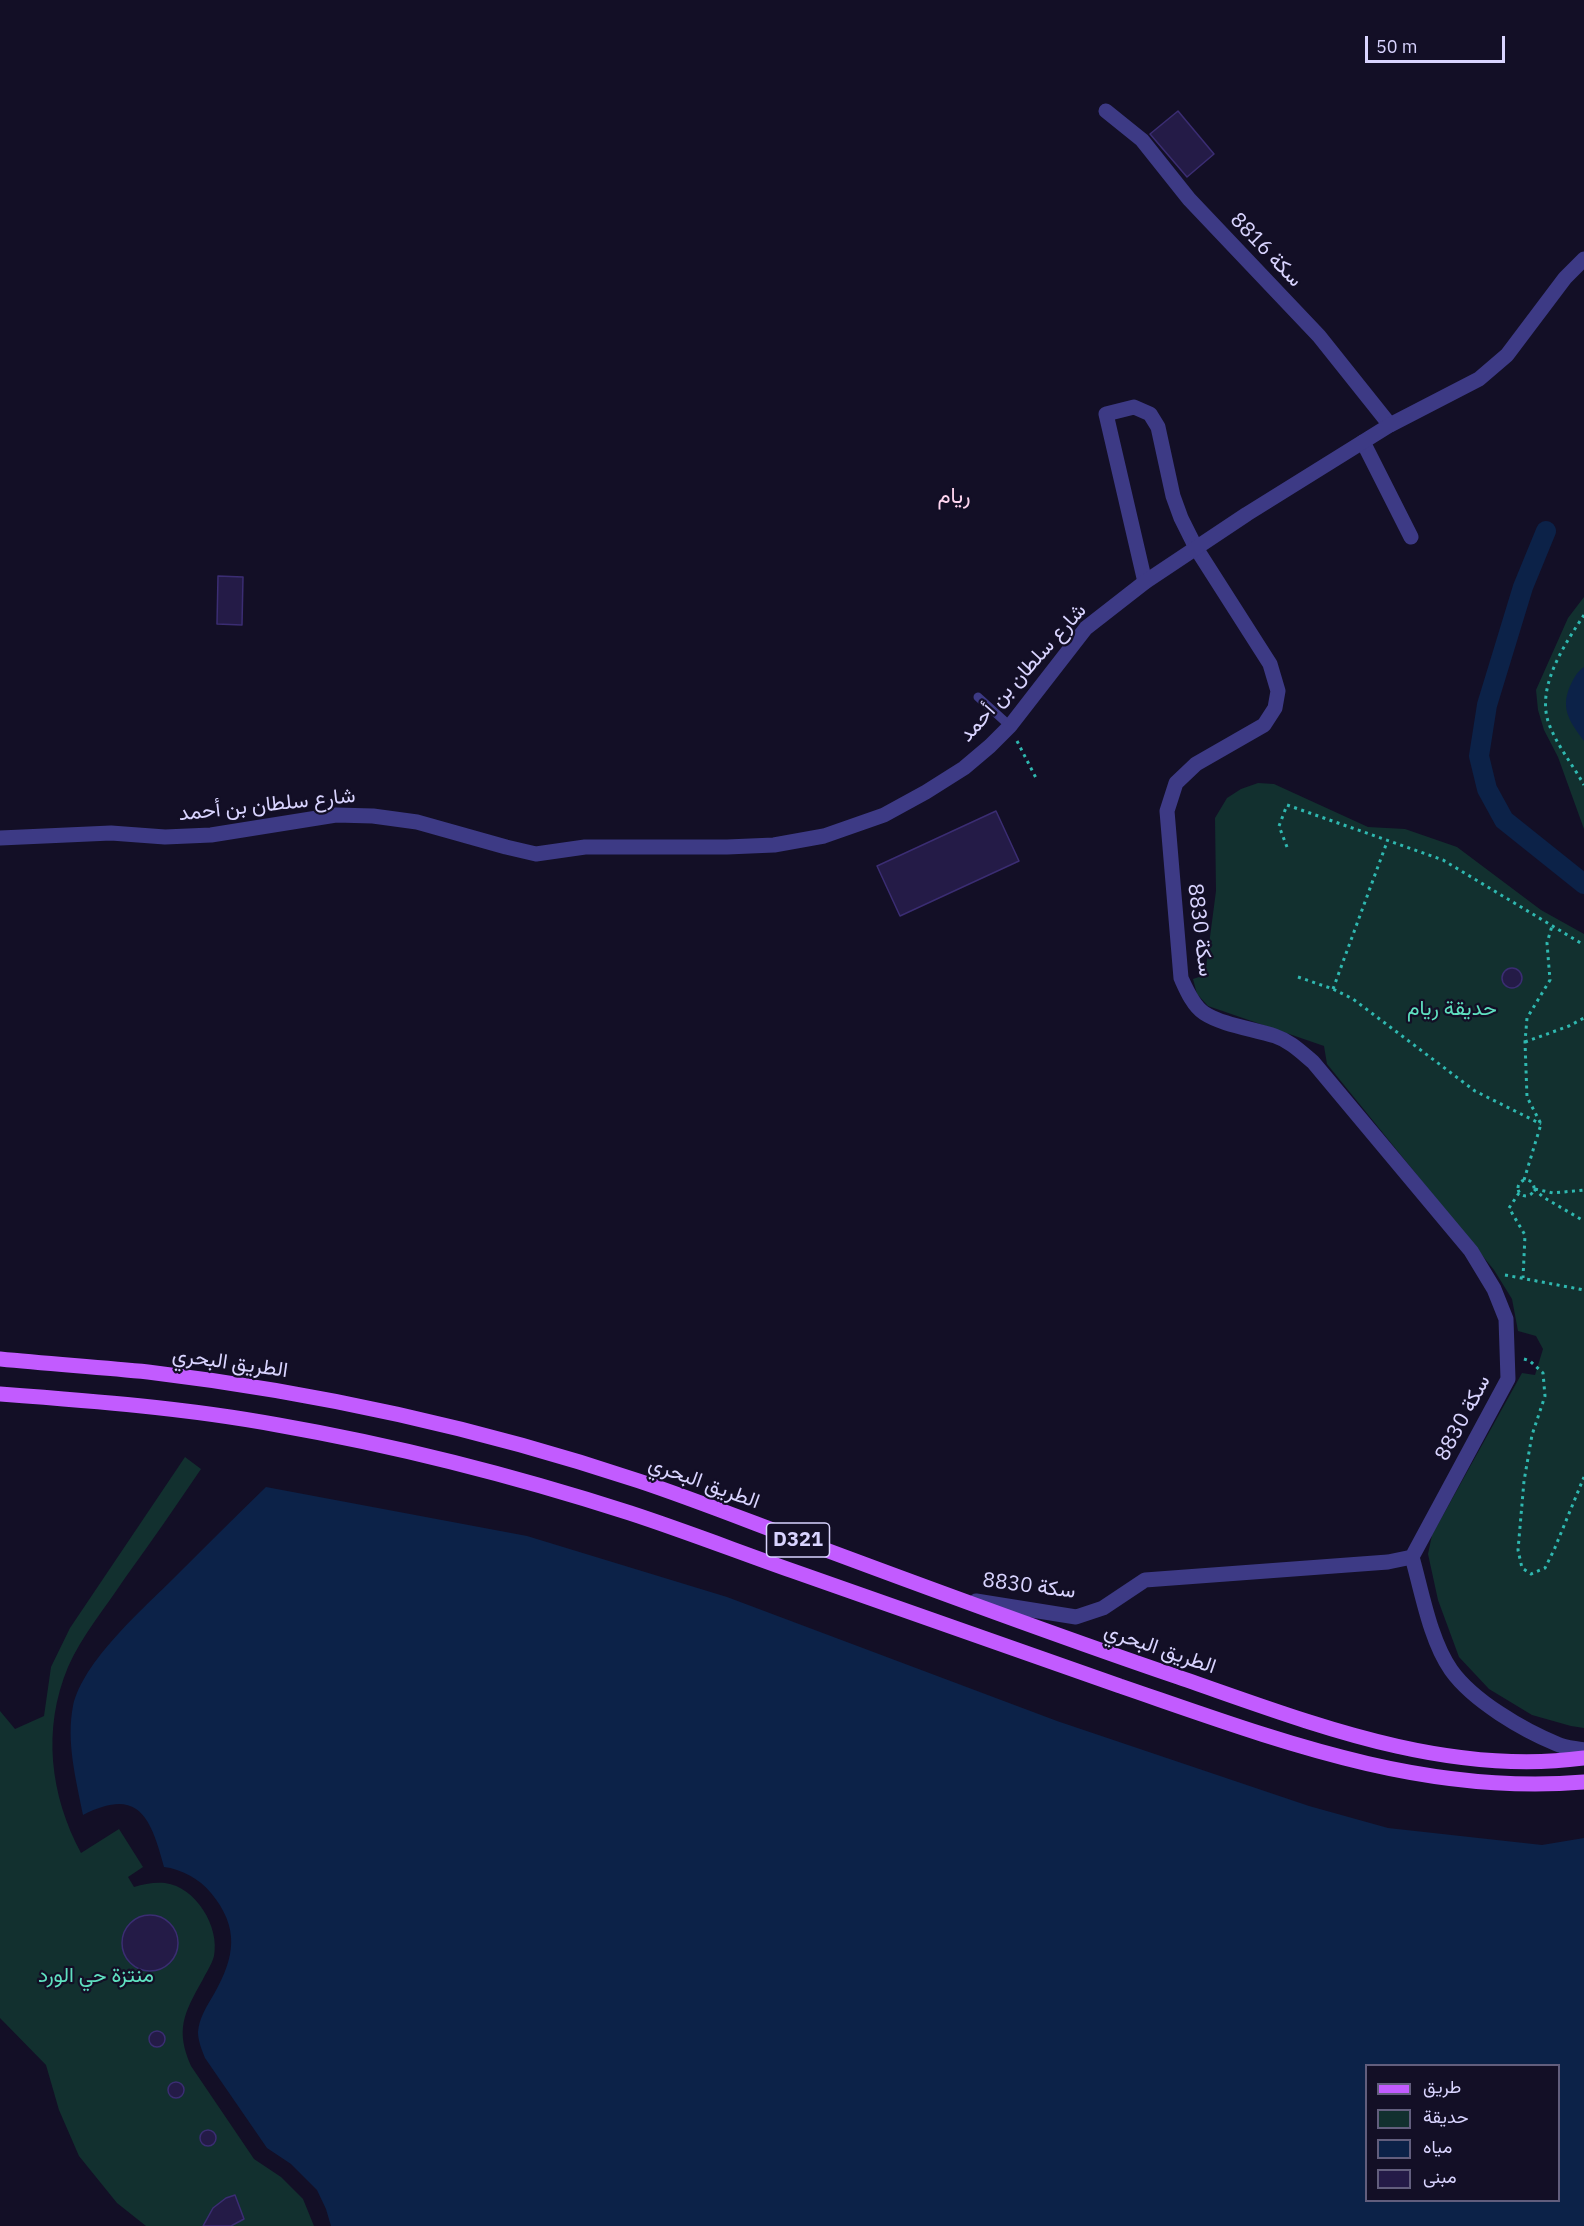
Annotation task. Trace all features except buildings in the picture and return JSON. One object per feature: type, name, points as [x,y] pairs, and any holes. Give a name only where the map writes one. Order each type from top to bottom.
[{"type":"main road","name":"الطريق البحري","points":[[0,1359],[147,1372],[281,1391],[462,1429],[527,1446],[642,1482],[956,1598],[1249,1702],[1336,1730],[1397,1747],[1448,1757],[1494,1761],[1584,1758]]},
{"type":"main road","name":"D321","points":[[0,1394],[135,1404],[276,1424],[441,1459],[632,1514],[1244,1729],[1333,1756],[1393,1771],[1443,1779],[1494,1784],[1584,1782]]},
{"type":"street","name":"سكة 8816","points":[[1106,111],[1142,140],[1189,199],[1319,336],[1390,424]]},
{"type":"street","name":"شارع سلطان بن أحمد","points":[[0,838],[100,833],[165,837],[211,835],[336,815],[373,816],[417,822],[537,854],[585,847],[774,845],[824,836],[884,815],[964,768],[990,746],[1010,726],[1086,628],[1145,582],[1390,424],[1479,379],[1507,356],[1565,278],[1584,259]]},
{"type":"street","name":"سكة 8830","points":[[956,1598],[1076,1617],[1103,1608],[1145,1580],[1388,1562],[1412,1557],[1508,1379],[1506,1319],[1494,1289],[1471,1251],[1313,1062],[1294,1046],[1276,1036],[1244,1028],[1203,1012],[1190,996],[1181,978],[1167,811],[1176,783],[1196,764],[1264,724],[1275,708],[1278,691],[1269,664],[1196,548],[1181,518],[1173,496],[1158,427],[1150,414],[1134,407],[1106,414],[1145,582]]},
{"type":"street","points":[[1363,442],[1411,537]]},
{"type":"street","points":[[1412,1557],[1437,1643],[1452,1670],[1475,1695],[1515,1723],[1558,1745],[1584,1750]]},
{"type":"lane","points":[[978,696],[1010,726]]},
{"type":"path","points":[[1584,615],[1564,649],[1545,693],[1549,722],[1584,786]]},
{"type":"path","points":[[1010,726],[1036,778]]},
{"type":"path","points":[[1287,847],[1279,826],[1287,805],[1443,860],[1584,945]]},
{"type":"path","points":[[1333,989],[1387,842]]},
{"type":"path","points":[[1523,1278],[1525,1235],[1509,1208],[1519,1193],[1518,1186],[1524,1180],[1541,1124],[1527,1097],[1525,1042],[1527,1018],[1550,980],[1547,943],[1552,926]]},
{"type":"path","points":[[1298,977],[1333,989],[1353,999],[1475,1091],[1541,1124]]},
{"type":"path","points":[[1525,1042],[1584,1018]]},
{"type":"path","points":[[1524,1180],[1533,1183],[1534,1189],[1543,1197],[1584,1221]]},
{"type":"path","points":[[1534,1189],[1553,1193],[1584,1190]]},
{"type":"path","points":[[1519,1193],[1528,1196],[1534,1189]]},
{"type":"path","points":[[1483,1270],[1584,1290]]},
{"type":"path","points":[[1508,1353],[1530,1361],[1543,1373],[1545,1396],[1532,1435],[1524,1481],[1518,1550],[1522,1568],[1532,1574],[1545,1568],[1584,1477]]},
{"type":"green space","points":[[1584,597],[1584,829],[1558,757],[1544,730],[1538,710],[1536,690],[1568,618]]},
{"type":"green space","name":"حديقة ريام","points":[[1258,783],[1274,784],[1368,827],[1405,829],[1457,847],[1541,910],[1584,934],[1584,1728],[1532,1715],[1489,1689],[1459,1657],[1438,1600],[1428,1554],[1432,1535],[1522,1373],[1535,1375],[1543,1349],[1536,1336],[1518,1331],[1512,1299],[1494,1270],[1327,1064],[1324,1046],[1208,1006],[1197,994],[1193,979],[1205,975],[1216,891],[1215,818],[1227,798],[1241,789]]},
{"type":"green space","name":"منتزة حي الورد","points":[[185,1457],[201,1469],[87,1632],[68,1667],[55,1714],[53,1762],[56,1785],[70,1831],[81,1853],[119,1829],[143,1867],[128,1877],[134,1887],[157,1883],[176,1886],[196,1900],[203,1910],[213,1933],[214,1956],[186,2012],[183,2042],[186,2053],[191,2066],[254,2159],[281,2177],[303,2199],[314,2226],[146,2226],[117,2203],[79,2156],[59,2110],[46,2065],[0,2018],[0,1711],[15,1729],[44,1716],[51,1667],[70,1628]]},
{"type":"water","points":[[1584,667],[1584,741],[1570,720],[1566,699],[1572,682]]},
{"type":"water","points":[[266,1487],[527,1536],[727,1597],[1057,1721],[1309,1806],[1388,1828],[1542,1845],[1584,1838],[1584,2226],[331,2226],[317,2190],[291,2164],[267,2148],[201,2049],[198,2035],[200,2022],[221,1980],[230,1955],[230,1931],[227,1918],[220,1906],[207,1888],[196,1879],[164,1867],[154,1834],[140,1812],[130,1806],[117,1804],[83,1815],[71,1747],[73,1706],[89,1671],[131,1620]]},
{"type":"waterway","points":[[1546,531],[1523,587],[1487,705],[1479,756],[1487,789],[1504,820],[1584,884]]},
{"type":"district","name":"ريام","points":[[954,497]]}]
